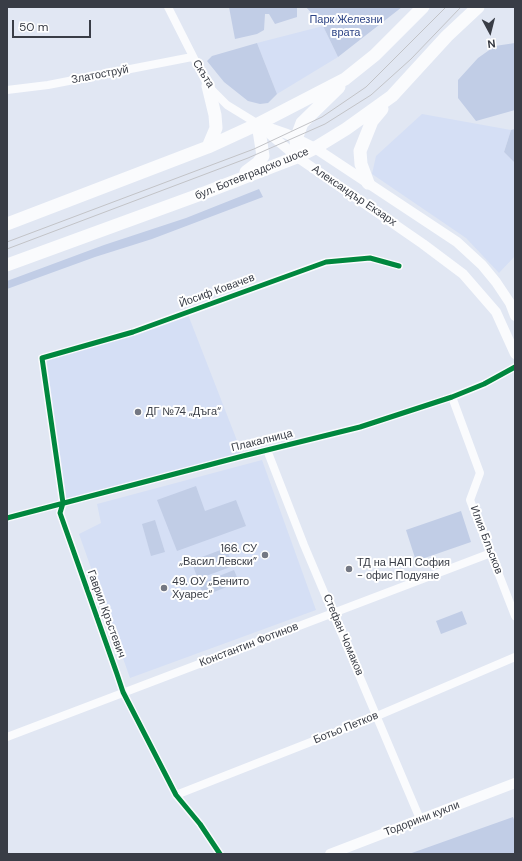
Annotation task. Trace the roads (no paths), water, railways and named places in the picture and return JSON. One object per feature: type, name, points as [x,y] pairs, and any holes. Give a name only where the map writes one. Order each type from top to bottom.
[{"type":"main road","points":[[297,157],[296,139],[302,123],[345,79],[375,55],[423,7]]},
{"type":"main road","name":"бул. Ботевградско шосе","points":[[7,265],[231,183],[297,157],[315,148],[346,130],[392,96],[448,36],[478,7]]},
{"type":"main road","points":[[7,224],[208,148],[345,79]]},
{"type":"main road","points":[[208,86],[215,115],[216,128],[208,148]]},
{"type":"main road","points":[[368,183],[361,164],[361,147],[372,121],[392,96]]},
{"type":"main road","points":[[231,183],[258,164],[263,156],[258,124]]},
{"type":"street","name":"Скъта","points":[[168,7],[208,86],[227,105],[258,124]]},
{"type":"street","name":"Златоструй","points":[[7,90],[48,85],[192,57]]},
{"type":"street","name":"Александър Екзарх","points":[[258,124],[287,134],[315,148],[457,242],[482,265],[496,282],[510,303],[515,316]]},
{"type":"street","name":"Александър Екзарх","points":[[258,124],[297,157],[423,244],[463,274],[496,312],[515,354]]},
{"type":"street","name":"Йосиф Ковачев","points":[[42,358],[133,332],[326,262],[370,258],[400,266]]},
{"type":"street","name":"Гаврил Кръстевич","points":[[42,358],[63,503],[60,513],[123,692],[176,795],[200,824],[220,854]]},
{"type":"street","name":"Плакалница","points":[[7,518],[360,427],[452,397],[484,384],[515,367]]},
{"type":"street","name":"Илия Блъсков","points":[[452,397],[480,473],[470,500],[515,616]]},
{"type":"street","name":"Стефан Чомаков","points":[[267,450],[333,613],[420,819]]},
{"type":"street","name":"Константин Фотинов","points":[[7,737],[491,553]]},
{"type":"street","name":"Ботьо Петков","points":[[176,795],[377,716],[515,657]]},
{"type":"street","name":"Тодорини кукли","points":[[330,854],[515,783]]},
{"type":"tram line","points":[[7,242],[254,149],[322,117],[366,87],[446,7]]},
{"type":"tram line","points":[[7,249],[248,158],[325,124],[371,95],[411,59],[461,7]]},
{"type":"place","name":"ДГ №74 „Дъга“","points":[[138,412]]},
{"type":"place","name":"166. СУ „Васил Левски”","points":[[265,555]]},
{"type":"place","name":"ТД на НАП София - офис Подуяне","points":[[349,569]]},
{"type":"place","name":"49. ОУ „Бенито Хуарес“","points":[[164,588]]},
{"type":"park label","name":"Парк Железни врата","points":[[346,26]]}]
